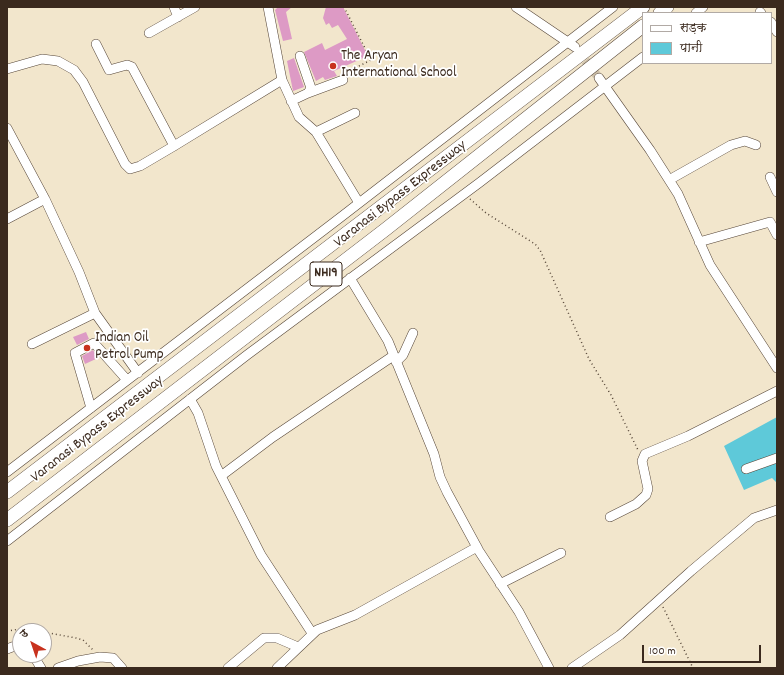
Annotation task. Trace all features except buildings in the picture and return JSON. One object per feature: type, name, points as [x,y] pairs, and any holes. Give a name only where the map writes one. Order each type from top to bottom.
[{"type":"highway","name":"Varanasi Bypass Expressway","points":[[7,492],[643,7]]},
{"type":"highway","name":"Varanasi Bypass Expressway","points":[[7,520],[386,229],[642,27]]},
{"type":"street","points":[[174,7],[178,17]]},
{"type":"street","points":[[150,32],[195,7]]},
{"type":"street","points":[[268,7],[282,80],[291,101],[299,117],[316,132],[359,203]]},
{"type":"street","points":[[516,7],[575,47]]},
{"type":"street","points":[[7,472],[613,7]]},
{"type":"street","points":[[96,44],[109,70],[127,65],[132,67],[174,146]]},
{"type":"street","points":[[300,56],[311,88],[308,93]]},
{"type":"street","points":[[7,542],[190,399],[465,193],[642,58]]},
{"type":"street","points":[[7,69],[42,59],[58,61],[74,70],[83,82],[125,164],[130,169],[140,166],[282,80]]},
{"type":"street","points":[[599,78],[650,150],[678,194],[710,265],[777,368]]},
{"type":"street","points":[[291,101],[343,80]]},
{"type":"street","points":[[316,132],[355,113]]},
{"type":"street","points":[[7,128],[45,199],[79,272],[95,313],[138,372]]},
{"type":"street","points":[[669,180],[731,145],[745,141],[756,145]]},
{"type":"street","points":[[770,177],[777,192]]},
{"type":"street","points":[[7,219],[45,199]]},
{"type":"street","points":[[699,242],[773,221],[777,235]]},
{"type":"street","points":[[350,278],[388,341],[394,359],[434,454],[440,477],[476,547],[519,612],[549,668]]},
{"type":"street","points":[[32,344],[95,313]]},
{"type":"street","points":[[221,476],[279,433],[402,355],[412,333]]},
{"type":"street","points":[[91,408],[75,353],[94,343],[128,380]]},
{"type":"street","points":[[610,517],[636,504],[646,495],[648,489],[642,457],[648,452],[688,436],[777,391]]},
{"type":"street","points":[[190,399],[198,413],[221,476],[261,555],[312,633]]},
{"type":"street","points":[[746,470],[777,458]]},
{"type":"street","points":[[572,668],[620,635],[691,571],[754,518],[777,510]]},
{"type":"street","points":[[277,668],[312,633],[355,615],[476,547]]},
{"type":"street","points":[[500,584],[561,553]]},
{"type":"street","points":[[228,668],[264,638],[277,638],[298,647]]},
{"type":"street","points":[[58,668],[78,660],[100,657],[113,658],[122,668]]},
{"type":"path","points":[[343,80],[341,75],[371,60],[344,7]]},
{"type":"path","points":[[465,193],[480,209],[535,244],[540,250],[589,359],[611,395],[642,457]]},
{"type":"path","points":[[657,602],[667,614],[694,668]]},
{"type":"path","points":[[52,634],[83,640],[100,657]]},
{"type":"water","points":[[777,417],[777,483],[772,478],[744,490],[724,446]]},
{"type":"tunnel","points":[[577,50],[599,78]]},
{"type":"place","name":"The Aryan International School","points":[[333,66]]},
{"type":"place","name":"Indian Oil Petrol Pump","points":[[87,348]]}]
